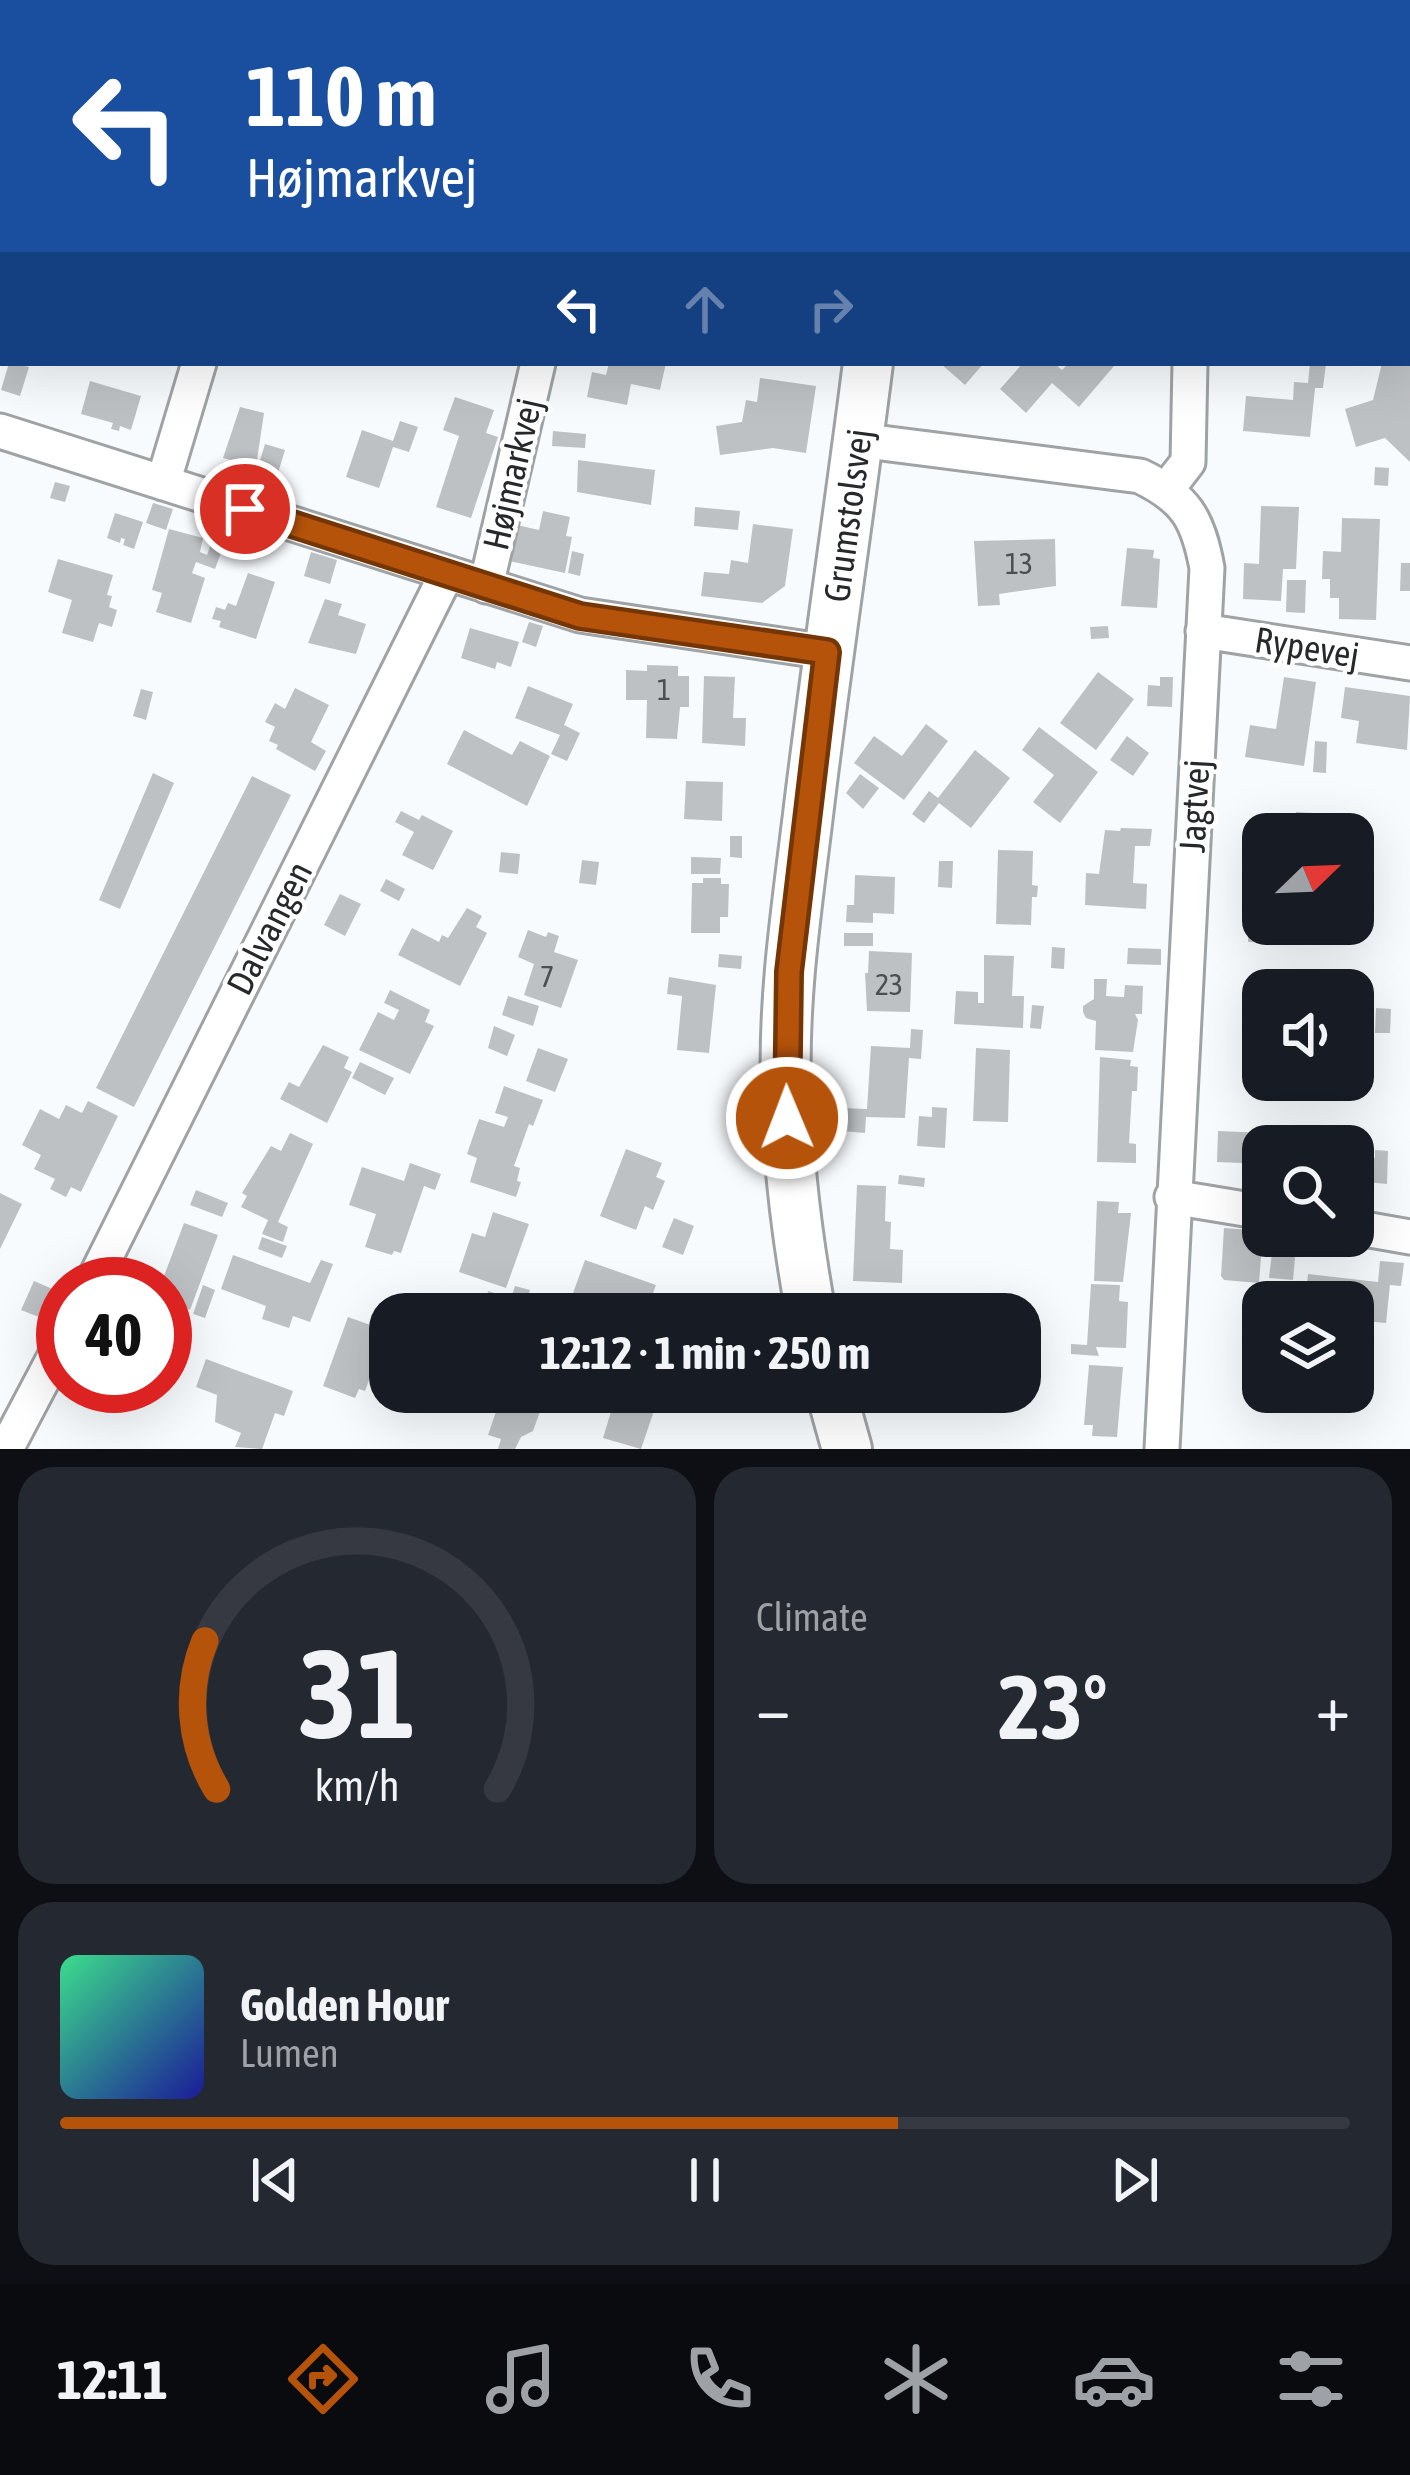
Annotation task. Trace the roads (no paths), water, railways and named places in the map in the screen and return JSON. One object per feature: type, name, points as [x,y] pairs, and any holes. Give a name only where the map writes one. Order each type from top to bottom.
[{"type":"street","points":[[163,483],[198,366]]},
{"type":"street","name":"Højmarkvej","points":[[486,586],[537,366]]},
{"type":"street","name":"Grumstolsvej","points":[[807,1293],[794,1222],[785,1082],[789,972],[868,366]]},
{"type":"street","points":[[858,440],[1140,476],[1167,489],[1188,462],[1190,366]]},
{"type":"street","name":"Højmarkvej","points":[[0,431],[580,616],[827,652]]},
{"type":"street","name":"Jagtvej","points":[[1162,1449],[1207,568],[1201,536],[1184,505],[1167,489]]},
{"type":"street","name":"Dalvangen","points":[[105,1257],[447,572]]},
{"type":"street","name":"Rypevej","points":[[1203,631],[1410,663]]},
{"type":"street","points":[[1172,1197],[1242,1209]]},
{"type":"street","points":[[1374,1231],[1410,1237]]},
{"type":"street","points":[[6,1449],[36,1392]]}]
